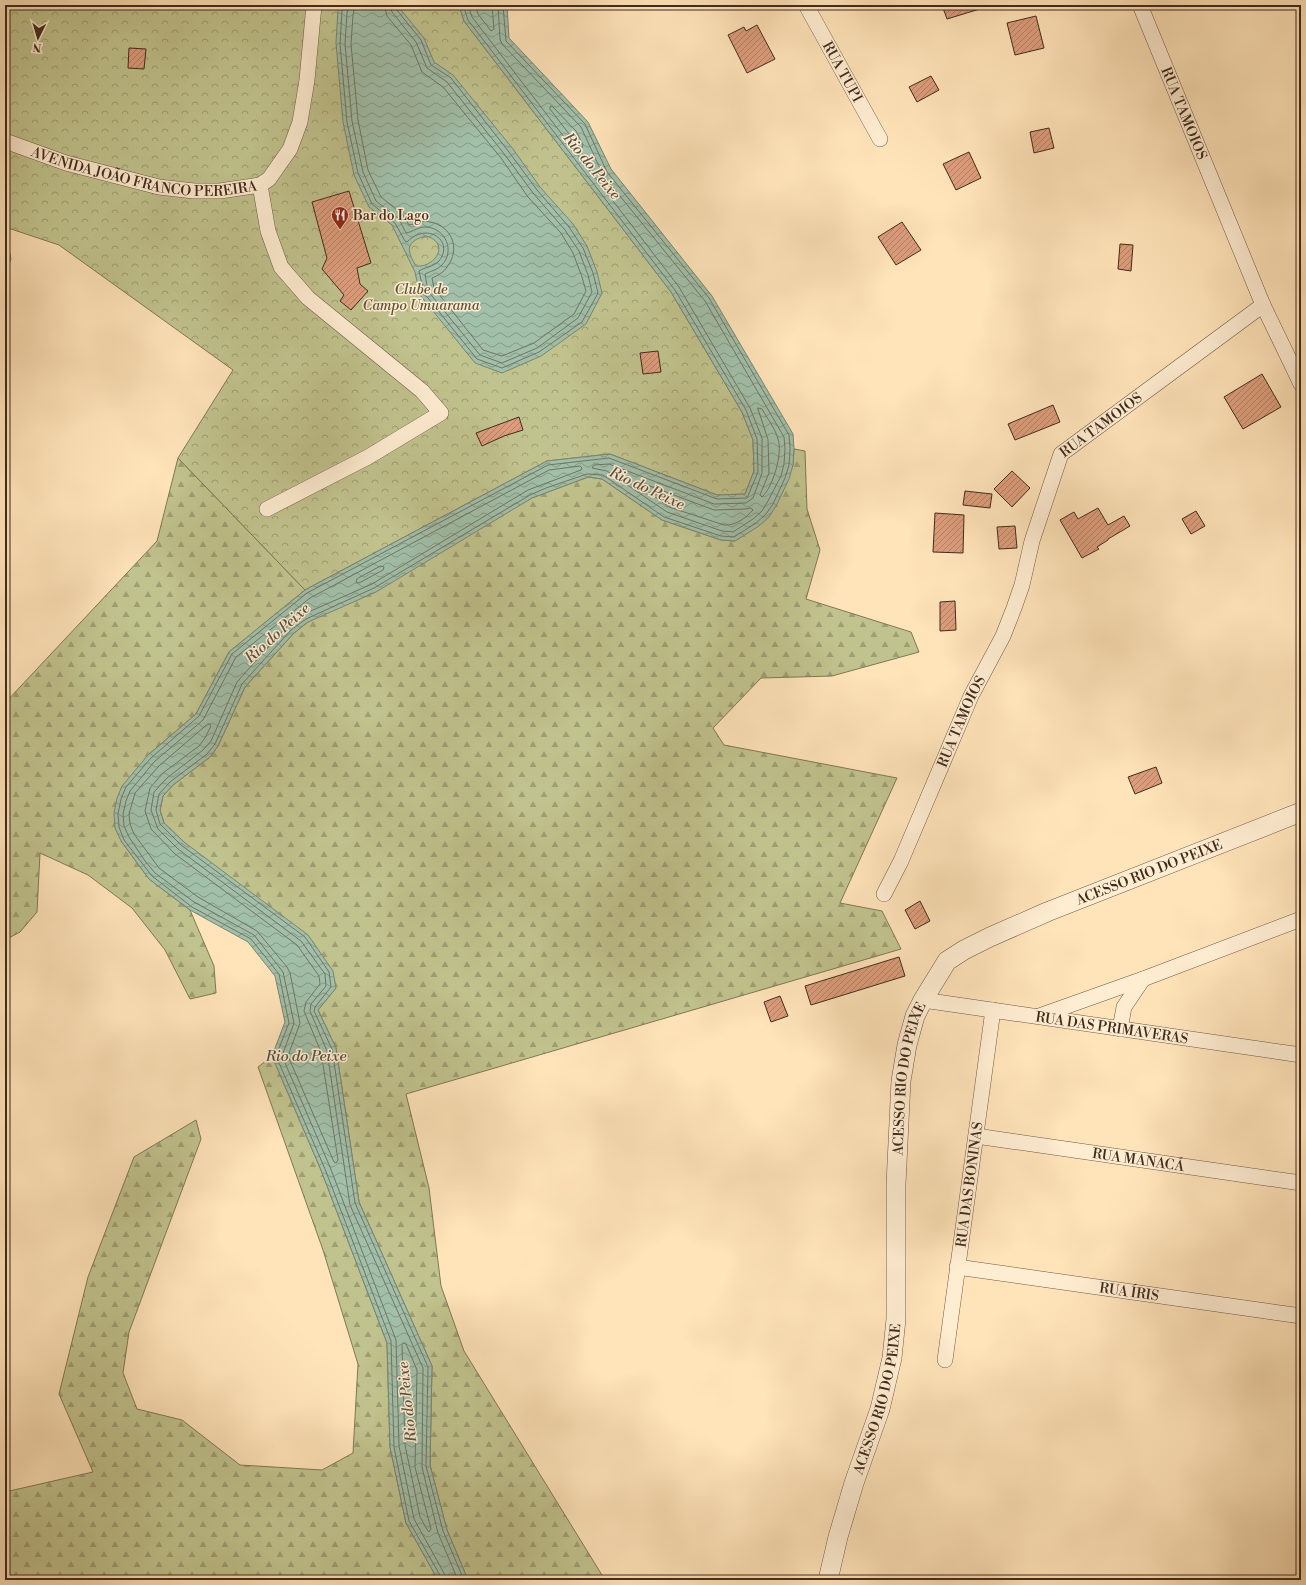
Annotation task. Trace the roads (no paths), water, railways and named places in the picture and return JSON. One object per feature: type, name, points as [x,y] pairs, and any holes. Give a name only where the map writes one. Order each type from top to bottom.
[{"type":"street","name":"AVENIDA JOÃO FRANCO PEREIRA","points":[[5,141],[66,163],[159,187],[194,191],[220,191],[260,185],[269,179],[290,150],[300,122],[307,80],[314,5]]},
{"type":"street","name":"RUA TUPI","points":[[806,5],[880,139]]},
{"type":"street","name":"RUA TAMOIOS","points":[[884,894],[902,861],[971,696],[1003,636],[1022,585],[1032,541],[1061,454],[1263,305],[1140,5]]},
{"type":"street","points":[[260,185],[268,231],[281,266],[308,298],[422,391],[441,413],[368,457],[267,509]]},
{"type":"street","points":[[1263,305],[1301,384]]},
{"type":"street","name":"ACESSO RIO DO PEIXE","points":[[828,1580],[838,1537],[854,1483],[880,1409],[892,1358],[896,1319],[896,1184],[901,1081],[907,1045],[915,1016],[947,961],[964,950],[990,937],[1047,912],[1301,812]]},
{"type":"street","points":[[1037,1016],[1143,979],[1301,919]]},
{"type":"street","points":[[1120,1029],[1124,1007],[1143,979]]},
{"type":"street","name":"RUA DAS PRIMAVERAS","points":[[923,1000],[1301,1055]]},
{"type":"street","name":"RUA DAS BONINAS","points":[[944,1360],[993,1010]]},
{"type":"street","name":"RUA MANACÁ","points":[[976,1136],[1301,1183]]},
{"type":"street","name":"RUA ÍRIS","points":[[957,1267],[1301,1316]]},
{"type":"water","points":[[341,5],[397,5],[424,38],[434,62],[453,75],[513,149],[540,187],[573,224],[587,246],[597,272],[602,293],[586,324],[541,356],[502,373],[475,363],[420,295],[415,272],[392,225],[369,207],[354,175],[343,122],[336,43],[338,10]],"holes":[[[426,236],[434,239],[438,244],[438,254],[429,263],[423,266],[416,266],[409,251],[411,243]]]},
{"type":"water","name":"Rio do Peixe","points":[[459,5],[507,5],[509,38],[588,122],[611,169],[712,296],[793,434],[794,449],[793,465],[789,479],[769,517],[759,526],[735,541],[721,540],[662,520],[602,479],[588,477],[532,498],[376,592],[308,622],[294,633],[245,687],[218,746],[210,757],[173,785],[163,796],[160,810],[164,823],[184,842],[308,935],[333,971],[336,988],[318,1010],[336,1048],[359,1202],[432,1366],[430,1465],[447,1530],[468,1580],[438,1580],[406,1523],[390,1447],[387,1343],[321,1170],[272,1056],[285,1022],[275,976],[248,942],[190,910],[149,879],[121,841],[115,828],[114,813],[117,798],[122,786],[148,755],[196,714],[229,652],[305,590],[547,461],[610,454],[717,495],[745,494],[754,471],[753,440],[742,412],[671,292],[464,21]]},
{"type":"water","points":[[5,248],[9,250],[11,259],[5,272]]},
{"type":"place","name":"Bar do Lago","points":[[340,230]]},
{"type":"park label","name":"Clube de Campo Umuarama","points":[[421,298]]}]
